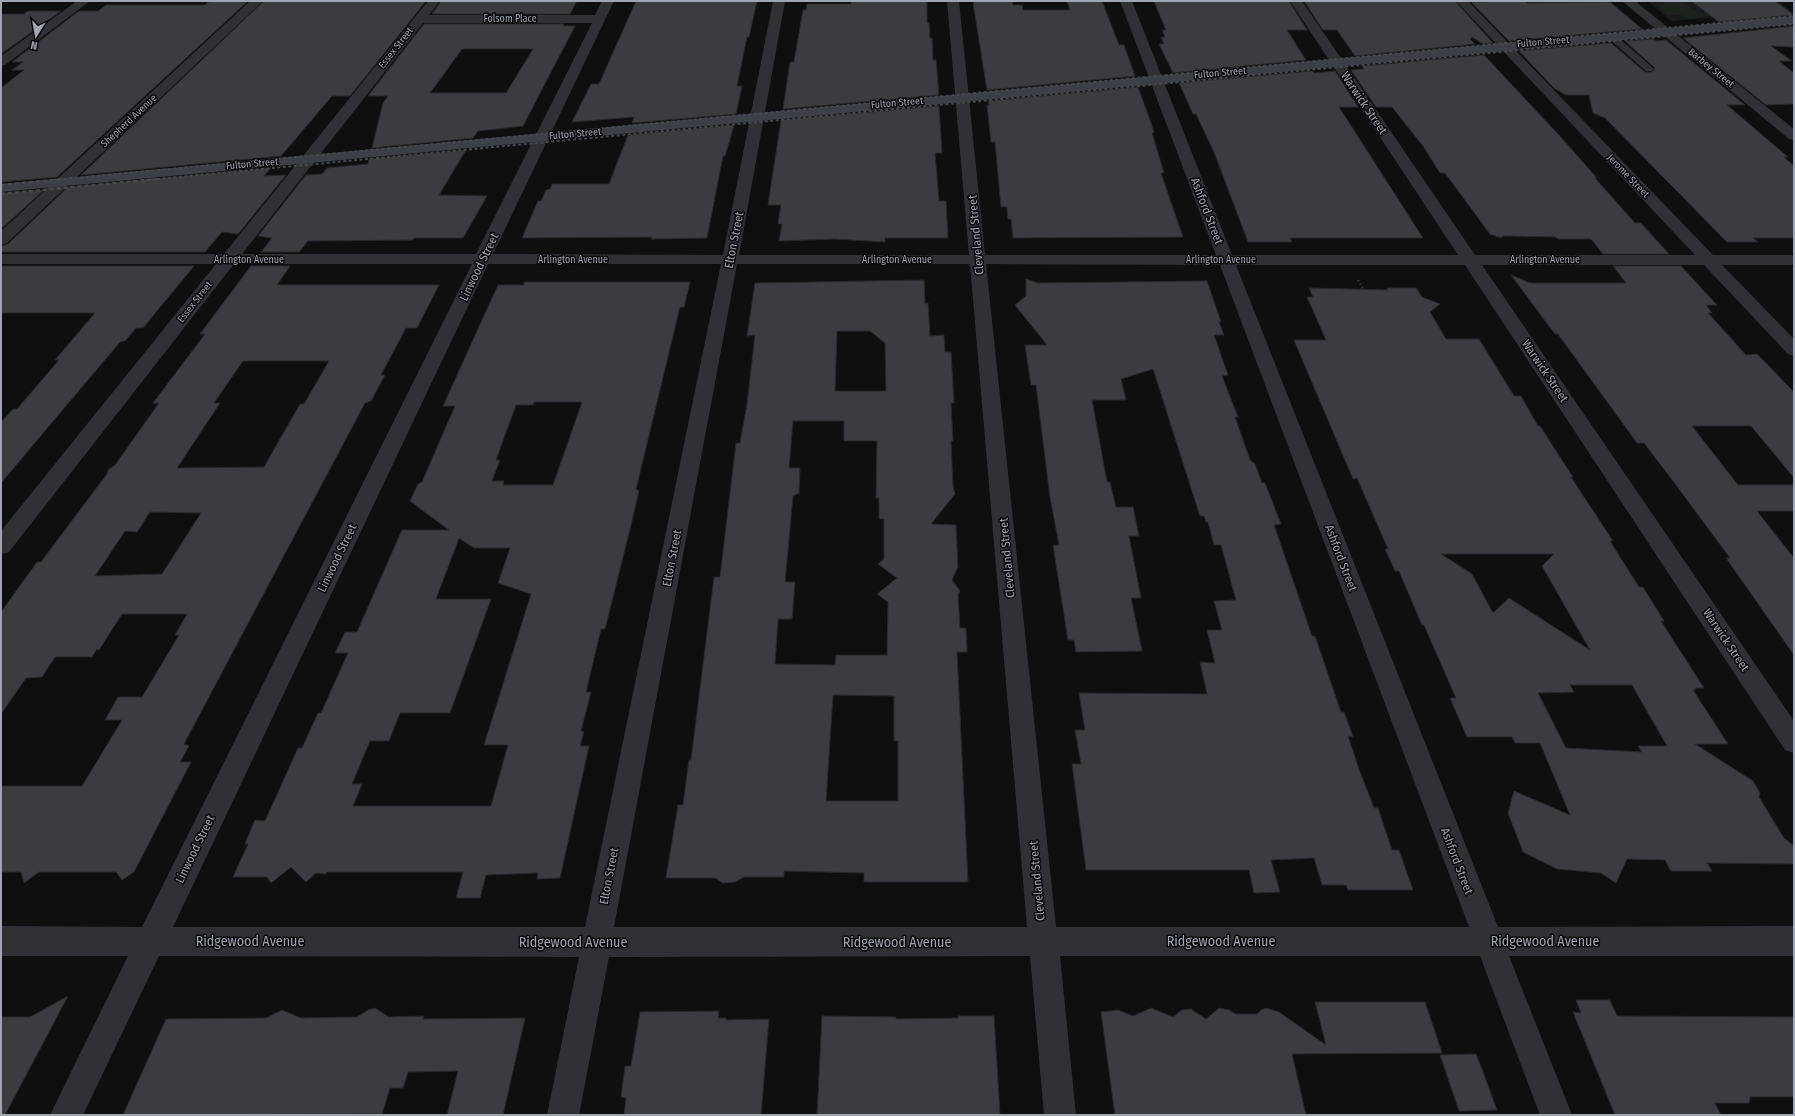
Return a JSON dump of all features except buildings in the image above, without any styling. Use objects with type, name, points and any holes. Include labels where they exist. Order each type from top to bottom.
[{"type":"street","points":[[1,62],[84,1]]},
{"type":"street","name":"Shepherd Avenue","points":[[1,240],[257,1]]},
{"type":"street","name":"Essex Street","points":[[1,546],[434,1]]},
{"type":"street","name":"Elton Street","points":[[563,1115],[758,117],[779,1]]},
{"type":"street","name":"Cleveland Street","points":[[953,1],[1060,1115]]},
{"type":"street","name":"Ashford Street","points":[[1126,1],[1556,1115]]},
{"type":"street","name":"Warwick Street","points":[[1296,1],[1794,742]]},
{"type":"street","name":"Jerome Street","points":[[1462,1],[1794,350]]},
{"type":"street","name":"Barbey Street","points":[[1628,1],[1794,136]]},
{"type":"street","name":"Folsom Place","points":[[420,19],[604,10]]},
{"type":"street","name":"Linwood Street","points":[[66,1115],[604,10]]},
{"type":"street","name":"Fulton Street","points":[[1,188],[1156,78],[1794,20]]},
{"type":"street","name":"Arlington Avenue","points":[[1,259],[1794,260]]},
{"type":"street","name":"Ridgewood Avenue","points":[[1,941],[1794,941]]},
{"type":"lane","points":[[1611,36],[1649,69]]},
{"type":"path","points":[[1355,274],[1364,290]]},
{"type":"shaded area","points":[[1648,1],[1777,1],[1790,10],[1671,21]]},
{"type":"shaded area","points":[[1661,1],[1683,1],[1697,12],[1708,17],[1689,19],[1683,15],[1668,15],[1658,6],[1666,5]]},
{"type":"railway","points":[[53,180],[1794,16]]},
{"type":"railway","points":[[146,180],[1794,24]]},
{"type":"railway","points":[[1,185],[64,179]]},
{"type":"railway","points":[[1,194],[157,179]]}]
